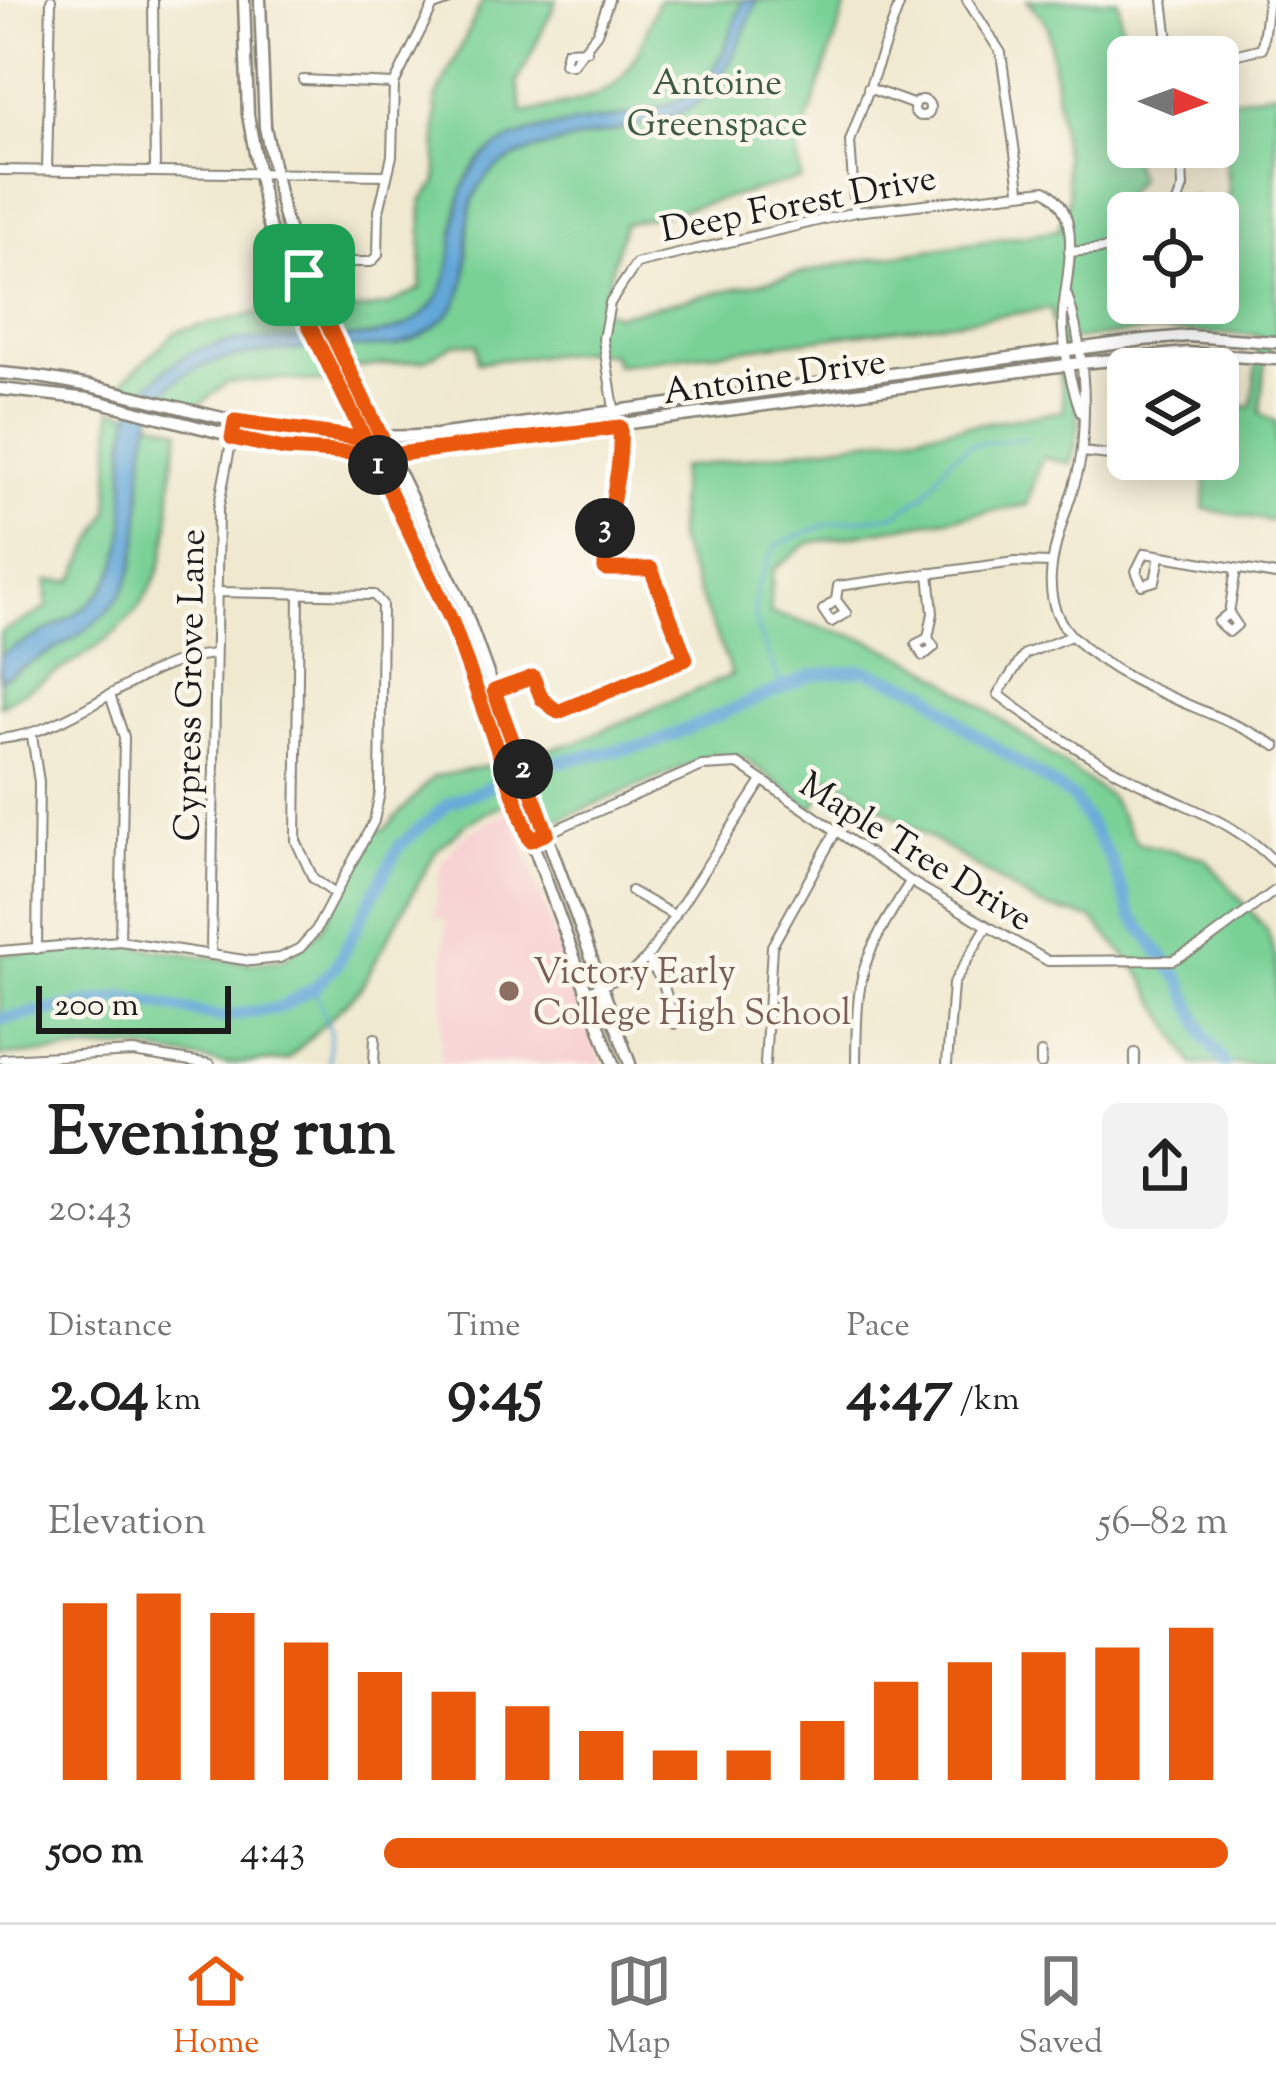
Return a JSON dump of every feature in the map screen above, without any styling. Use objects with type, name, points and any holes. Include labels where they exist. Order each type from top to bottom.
[{"type":"main road","points":[[244,0],[248,115],[267,219],[289,284],[420,551],[613,1064]]},
{"type":"main road","points":[[260,0],[265,128],[304,275],[433,542],[494,691],[630,1064]]},
{"type":"main road","points":[[289,284],[304,275]]},
{"type":"main road","points":[[1187,348],[1188,336]]},
{"type":"main road","name":"Antoine Drive","points":[[0,373],[133,392],[235,421],[365,439],[523,423],[1188,336],[1272,341]]},
{"type":"main road","points":[[1270,358],[1272,341]]},
{"type":"main road","name":"Antoine Drive","points":[[1239,356],[1270,358]]},
{"type":"main road","name":"Antoine Drive","points":[[0,389],[128,408],[284,449],[390,455],[1107,361]]},
{"type":"main road","points":[[975,362],[978,377]]},
{"type":"main road","points":[[878,375],[880,391]]},
{"type":"main road","points":[[748,393],[750,410]]},
{"type":"main road","points":[[523,423],[527,439]]},
{"type":"main road","points":[[420,551],[433,542]]},
{"type":"street","points":[[47,170],[51,0]]},
{"type":"street","points":[[154,0],[155,170]]},
{"type":"street","points":[[353,262],[371,262],[378,254],[394,84],[431,3],[451,0]]},
{"type":"street","points":[[586,50],[609,0]]},
{"type":"street","points":[[855,212],[848,150],[901,0]]},
{"type":"street","points":[[967,0],[1001,52],[1020,189],[1045,190],[1063,209],[1082,452],[1052,563],[1051,590],[1070,636],[1151,689],[1274,741]]},
{"type":"street","points":[[1163,0],[1167,36]]},
{"type":"street","points":[[1239,54],[1262,48],[1268,0]]},
{"type":"street","points":[[303,80],[394,84]]},
{"type":"street","points":[[868,88],[915,105]]},
{"type":"street","points":[[0,170],[388,175]]},
{"type":"street","name":"Deep Forest Drive","points":[[620,427],[604,367],[605,318],[636,264],[855,212],[1020,189]]},
{"type":"street","points":[[1069,252],[1107,249]]},
{"type":"street","name":"Cypress Grove Lane","points":[[211,952],[218,510],[235,421]]},
{"type":"street","points":[[478,697],[533,677],[542,699],[558,712],[686,659],[651,569],[605,569],[607,516],[622,459],[620,427]]},
{"type":"street","points":[[1082,452],[1107,455]]},
{"type":"street","points":[[1160,556],[1155,581],[1142,584],[1136,578],[1138,557],[1160,556],[1276,575]]},
{"type":"street","points":[[836,600],[838,586],[1052,563]]},
{"type":"street","points":[[1229,613],[1236,569]]},
{"type":"street","points":[[928,638],[933,613],[929,573]]},
{"type":"street","points":[[0,951],[120,941],[251,961],[280,958],[300,948],[316,930],[374,821],[380,792],[382,604],[374,595],[216,592]]},
{"type":"street","points":[[299,594],[296,841],[313,878],[335,894]]},
{"type":"street","points":[[1070,636],[1025,654],[998,694],[1068,744],[1159,794],[1219,817],[1276,863]]},
{"type":"street","points":[[0,739],[32,736],[178,657],[214,654]]},
{"type":"street","points":[[110,695],[124,736],[120,941]]},
{"type":"street","points":[[32,736],[39,782],[37,949]]},
{"type":"street","name":"Maple Tree Drive","points":[[530,840],[714,763],[738,764],[910,881],[1048,961],[1142,964],[1192,952],[1276,890]]},
{"type":"street","points":[[587,992],[632,972],[647,958],[762,781]]},
{"type":"street","points":[[765,1064],[772,946],[835,833]]},
{"type":"street","points":[[856,1064],[856,983],[862,962],[910,881]]},
{"type":"street","points":[[631,891],[675,916]]},
{"type":"street","points":[[947,1064],[952,984],[986,928]]},
{"type":"street","points":[[647,958],[663,983],[675,1024]]},
{"type":"street","points":[[374,1064],[375,1037]]},
{"type":"street","points":[[3,1059],[34,1062],[133,1052],[210,1064]]},
{"type":"street","points":[[1135,1064],[1136,1053]]},
{"type":"shaded area","name":"Victory Early College High School","points":[[510,810],[602,1064],[440,1064],[446,919],[435,918],[440,864],[460,837]]},
{"type":"green space","name":"Antoine Greenspace","points":[[483,0],[557,0],[517,83],[523,113],[580,101],[614,85],[636,55],[658,0],[848,0],[797,153],[801,179],[624,224],[601,308],[616,315],[852,262],[1058,230],[1069,197],[1048,25],[1027,0],[1118,0],[1123,36],[1107,36],[1107,168],[1135,168],[1138,179],[1127,192],[1107,192],[1105,201],[1107,324],[1239,324],[1239,192],[1229,192],[1226,168],[1239,168],[1239,98],[1276,91],[1276,337],[1265,361],[1260,413],[1276,422],[1276,522],[1204,509],[1206,480],[1239,480],[1239,406],[1252,407],[1259,335],[1149,331],[1062,341],[1079,423],[1072,464],[1042,457],[1027,505],[809,543],[773,570],[770,613],[865,639],[927,667],[1110,797],[1137,843],[1205,858],[1267,930],[1276,959],[1276,1064],[1193,1064],[1140,973],[1093,919],[1040,906],[832,777],[812,810],[746,759],[714,754],[549,824],[525,756],[576,742],[732,675],[677,540],[680,468],[1064,411],[1051,309],[617,365],[612,354],[590,351],[478,362],[477,344],[456,343],[424,360],[354,368],[332,383],[279,379],[226,383],[197,407],[119,385],[177,331],[295,305],[302,318],[388,305],[421,288],[422,201],[437,182],[436,99]]},
{"type":"green space","points":[[112,408],[181,430],[168,535],[155,580],[141,605],[100,644],[0,706],[0,633],[47,608],[47,581],[73,581],[109,511]]},
{"type":"green space","points":[[498,764],[511,800],[466,824],[436,851],[360,989],[287,1060],[227,1064],[132,1048],[0,1056],[0,954],[133,946],[249,963],[284,959],[320,931],[374,830],[385,829],[433,777]]},
{"type":"water","points":[[743,0],[757,0],[740,41],[725,71],[692,106],[671,117],[530,152],[494,170],[477,191],[470,213],[463,286],[453,309],[431,329],[395,346],[231,358],[186,374],[164,393],[151,418],[138,541],[120,596],[81,633],[0,680],[0,655],[73,615],[110,578],[124,531],[127,430],[136,400],[152,381],[200,349],[227,342],[375,335],[400,328],[423,314],[447,277],[458,207],[477,164],[498,146],[525,134],[653,110],[681,99],[704,82],[717,64]]},
{"type":"waterway","points":[[783,688],[755,617],[758,587],[776,545],[828,524],[897,514],[926,493],[949,460],[969,445],[1025,438]]},
{"type":"waterway","points":[[0,1019],[126,997],[219,1017],[279,1008],[314,988],[337,964],[399,846],[449,803],[549,763],[652,744],[812,675],[863,670],[926,691],[966,728],[1073,798],[1111,860],[1131,915],[1182,982],[1205,1037],[1225,1064]]},
{"type":"waterway","points":[[314,988],[330,1030],[329,1064]]},
{"type":"place","name":"Victory Early College High School","points":[[509,991]]},
{"type":"route","points":[[304,275],[390,455],[620,427],[622,459],[604,535],[605,569],[651,569],[686,659],[558,712],[542,699],[533,677],[494,691],[547,833],[530,840],[452,622],[372,454],[284,449],[232,438],[235,421],[365,439],[289,284],[304,275]]}]
